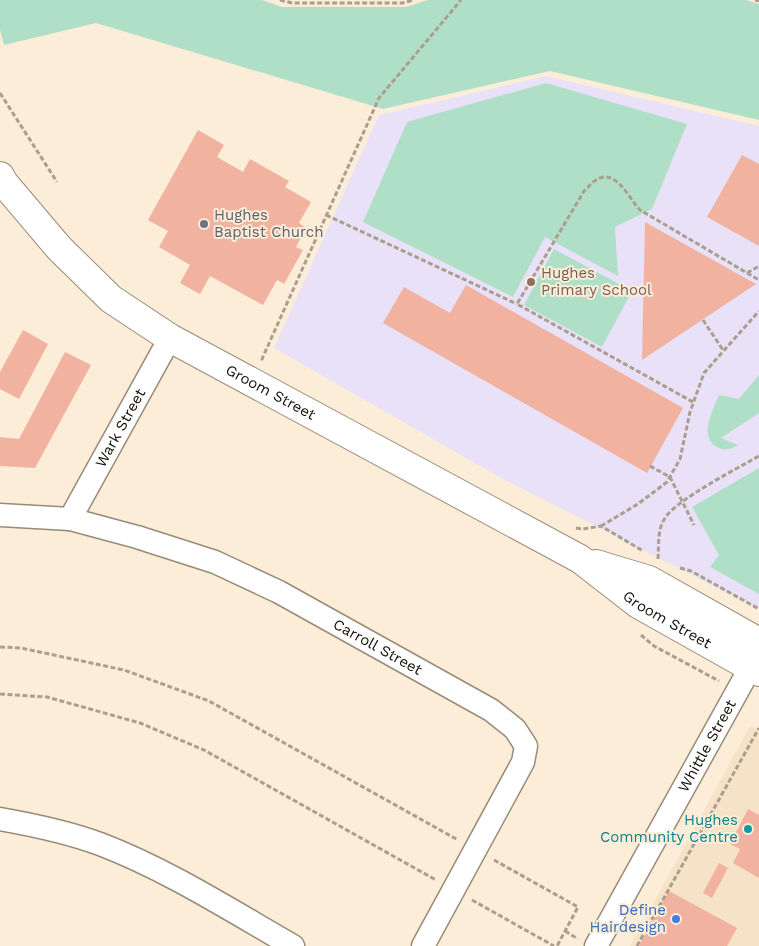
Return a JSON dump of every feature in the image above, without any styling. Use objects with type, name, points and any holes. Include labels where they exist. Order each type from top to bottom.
[{"type":"street","name":"Groom Street","points":[[0,176],[59,248],[111,299],[170,338],[580,559],[638,604],[756,663]]},
{"type":"street","name":"Wark Street","points":[[70,519],[170,338]]},
{"type":"street","name":"Carroll Street","points":[[0,515],[70,519],[137,537],[215,562],[279,592],[491,710],[515,729],[526,746],[523,762],[423,946]]},
{"type":"street","name":"Groom Street","points":[[580,559],[648,580],[759,642]]},
{"type":"street","name":"Whittle Street","points":[[596,946],[756,663]]},
{"type":"street","points":[[0,819],[35,825],[117,851],[153,867],[293,946]]},
{"type":"path","points":[[280,0],[292,3],[402,3],[414,0]]},
{"type":"path","points":[[270,364],[262,359],[379,98],[461,0]]},
{"type":"path","points":[[755,0],[759,1]]},
{"type":"path","points":[[0,93],[57,182]]},
{"type":"path","points":[[517,304],[584,191],[596,180],[606,177],[623,186],[631,200],[640,210],[759,280]]},
{"type":"path","points":[[326,214],[517,304],[693,402]]},
{"type":"path","points":[[747,273],[759,266]]},
{"type":"path","points":[[574,527],[582,529],[602,526],[638,504],[667,482],[680,459],[690,412],[704,373],[759,311]]},
{"type":"path","points":[[703,320],[723,350]]},
{"type":"path","points":[[658,560],[659,532],[665,517],[682,502],[759,456]]},
{"type":"path","points":[[650,466],[670,477],[694,524]]},
{"type":"path","points":[[602,526],[645,552]]},
{"type":"path","points":[[652,556],[664,564]]},
{"type":"path","points":[[673,566],[691,571],[759,609]]},
{"type":"path","points":[[0,646],[21,648],[124,670],[209,701],[578,907],[555,946],[204,750],[140,722],[47,697],[0,694]]},
{"type":"path","points":[[637,946],[759,728]]},
{"type":"shaded area","name":"Hughes Primary School","points":[[546,76],[759,126],[759,609],[501,478],[274,348],[379,115]]},
{"type":"shaded area","points":[[750,726],[759,731],[759,946],[630,946]]},
{"type":"green space","points":[[0,0],[262,0],[282,7],[406,7],[428,0],[746,0],[759,4],[759,120],[550,71],[383,109],[96,23],[4,45],[0,30]]},
{"type":"green space","points":[[546,83],[687,124],[652,209],[615,227],[618,276],[545,237],[513,297],[363,222],[407,122]]},
{"type":"green space","points":[[554,249],[632,291],[602,347],[524,305]]},
{"type":"green space","points":[[759,375],[759,413],[721,438],[738,445],[733,448],[724,449],[712,444],[709,438],[708,424],[719,395],[739,399]]},
{"type":"green space","points":[[759,468],[759,594],[710,567],[719,555],[692,507]]},
{"type":"building","points":[[198,130],[224,145],[217,157],[243,172],[250,159],[289,181],[285,187],[311,202],[299,223],[306,228],[296,247],[303,250],[284,284],[277,280],[263,305],[210,276],[200,294],[180,283],[190,265],[159,247],[168,231],[148,220]]},
{"type":"building","points":[[742,155],[759,164],[759,246],[707,217]]},
{"type":"building","points":[[645,222],[756,284],[642,360]]},
{"type":"building","points":[[466,285],[683,408],[647,473],[383,323],[404,287],[450,313]]},
{"type":"building","points":[[23,330],[48,344],[19,399],[0,389],[0,372]]},
{"type":"building","points":[[65,352],[91,365],[35,468],[0,466],[0,437],[19,439]]},
{"type":"building","name":"Hughes Community Centre","points":[[748,809],[759,815],[759,878],[733,863],[740,849],[730,844]]},
{"type":"building","points":[[719,863],[728,868],[712,898],[703,893]]},
{"type":"building","points":[[669,891],[737,928],[727,946],[639,946]]},
{"type":"place","name":"Hughes Baptist Church","points":[[204,224]]},
{"type":"place","name":"Hughes Primary School","points":[[531,282]]},
{"type":"place","name":"Hughes Community Centre","points":[[748,829]]},
{"type":"place","name":"Define Hairdesign","points":[[676,919]]}]
